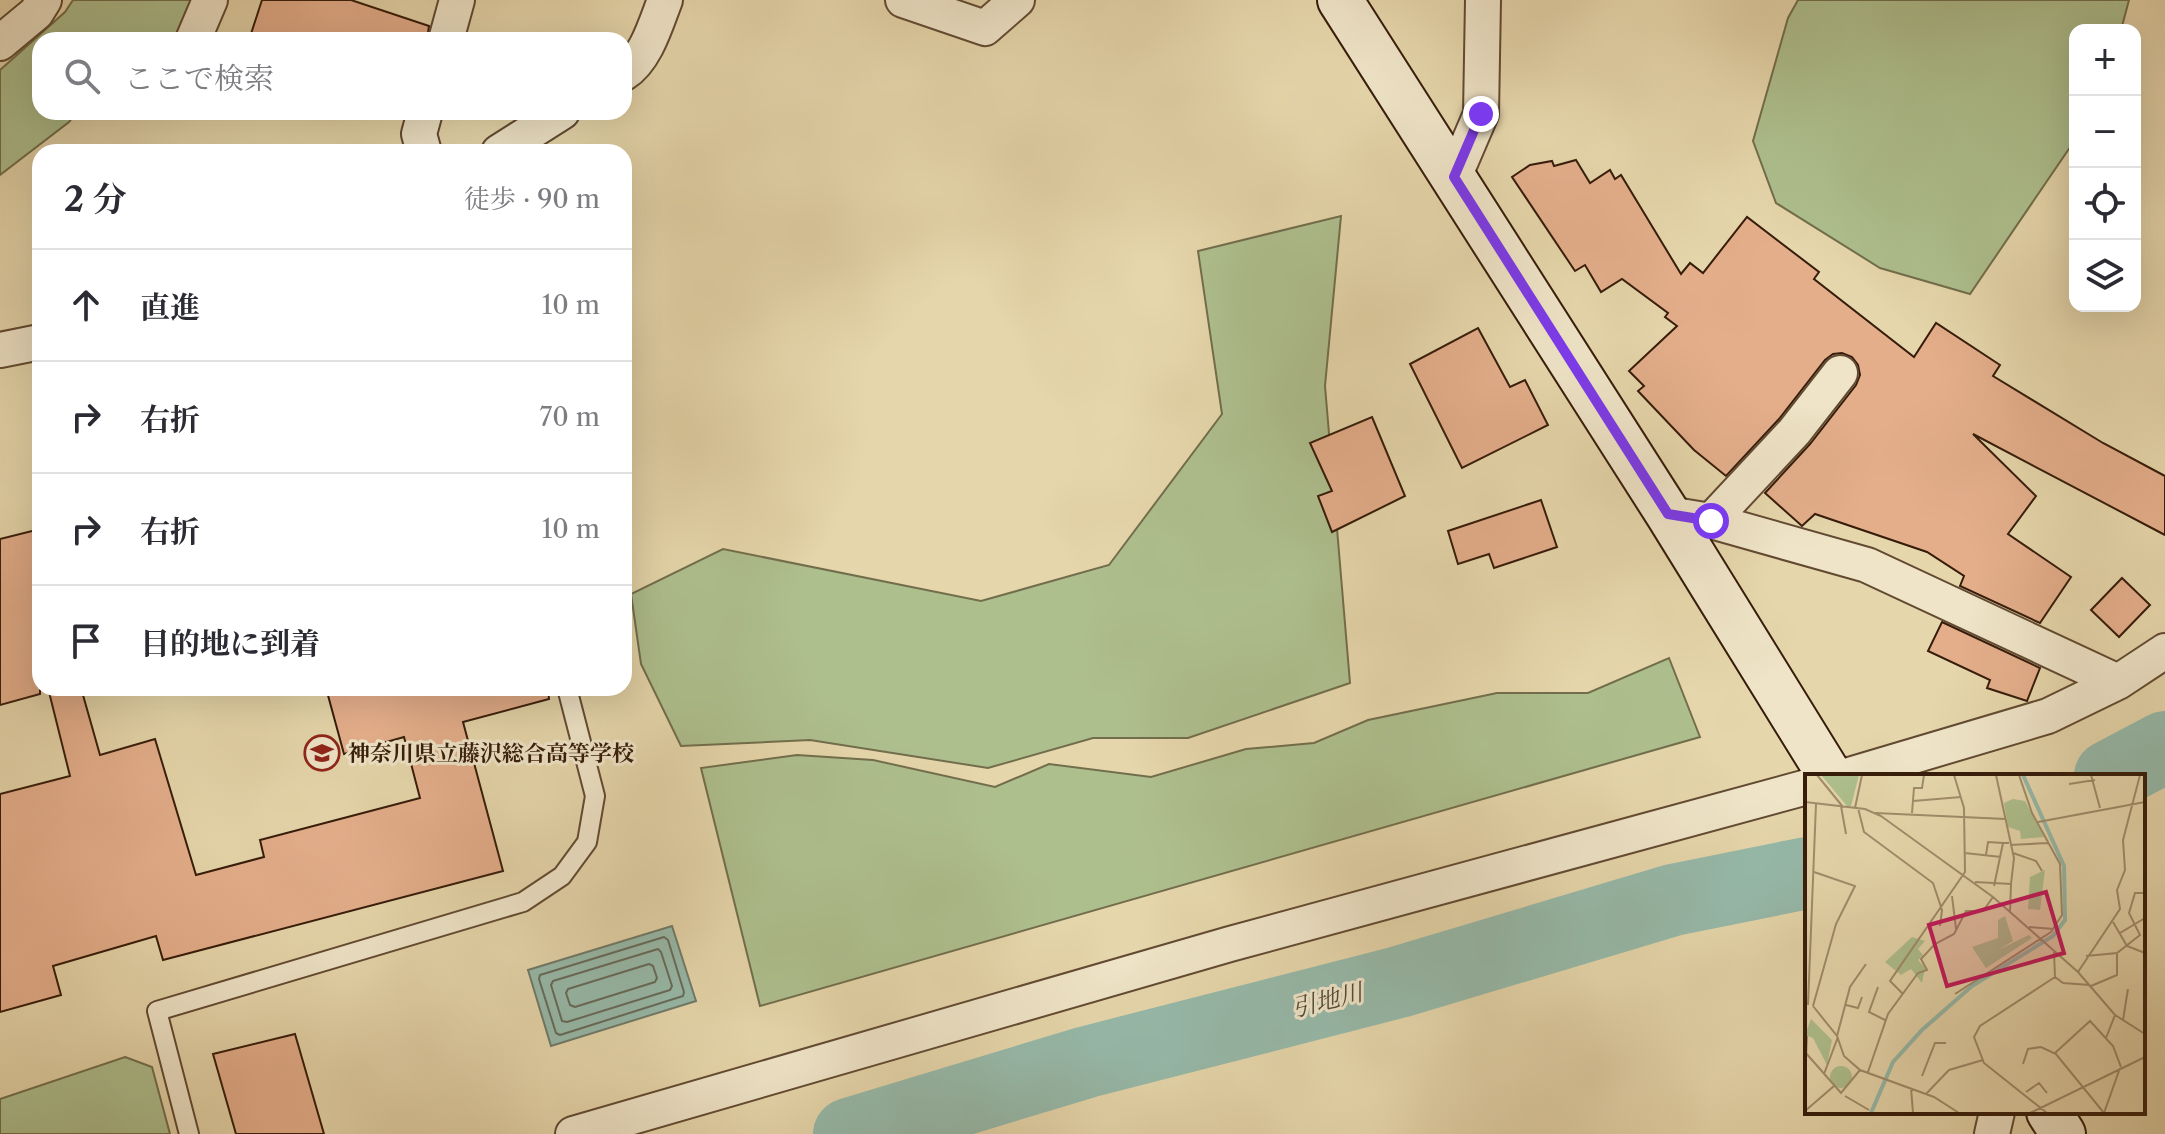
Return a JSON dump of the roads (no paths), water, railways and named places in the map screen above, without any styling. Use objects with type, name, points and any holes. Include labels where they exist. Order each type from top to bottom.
[{"type":"street","points":[[0,43],[36,13],[44,0]]},
{"type":"street","points":[[196,32],[210,0]]},
{"type":"street","points":[[448,32],[457,0]]},
{"type":"street","points":[[632,67],[650,38],[665,0]]},
{"type":"street","points":[[903,0],[985,28],[1017,0]]},
{"type":"street","points":[[1340,0],[1668,514],[1829,774]]},
{"type":"street","points":[[1454,177],[1481,114],[1483,0]]},
{"type":"street","points":[[422,144],[419,134],[423,120]]},
{"type":"street","points":[[512,144],[549,120]]},
{"type":"street","points":[[0,350],[32,344]]},
{"type":"street","points":[[1711,521],[1794,432],[1840,373]]},
{"type":"street","points":[[1668,514],[1711,521],[1867,565],[2118,682]]},
{"type":"street","points":[[1853,774],[2048,716],[2118,682],[2165,651]]},
{"type":"street","points":[[573,1134],[1230,944],[1805,788]]},
{"type":"street","points":[[1992,1134],[1997,1114]]},
{"type":"street","points":[[2050,1114],[2063,1134]]},
{"type":"lane","points":[[189,1134],[157,1011],[523,902],[562,876],[587,842],[595,796],[569,696]]},
{"type":"water","points":[[672,926],[696,1001],[551,1046],[528,970]]},
{"type":"waterway","name":"引地川","points":[[2114,774],[2165,747]]},
{"type":"waterway","name":"引地川","points":[[849,1134],[1087,1062],[1399,982],[1673,900],[1805,873]]},
{"type":"place","name":"神奈川県立藤沢総合高等学校","points":[[322,753]]}]
